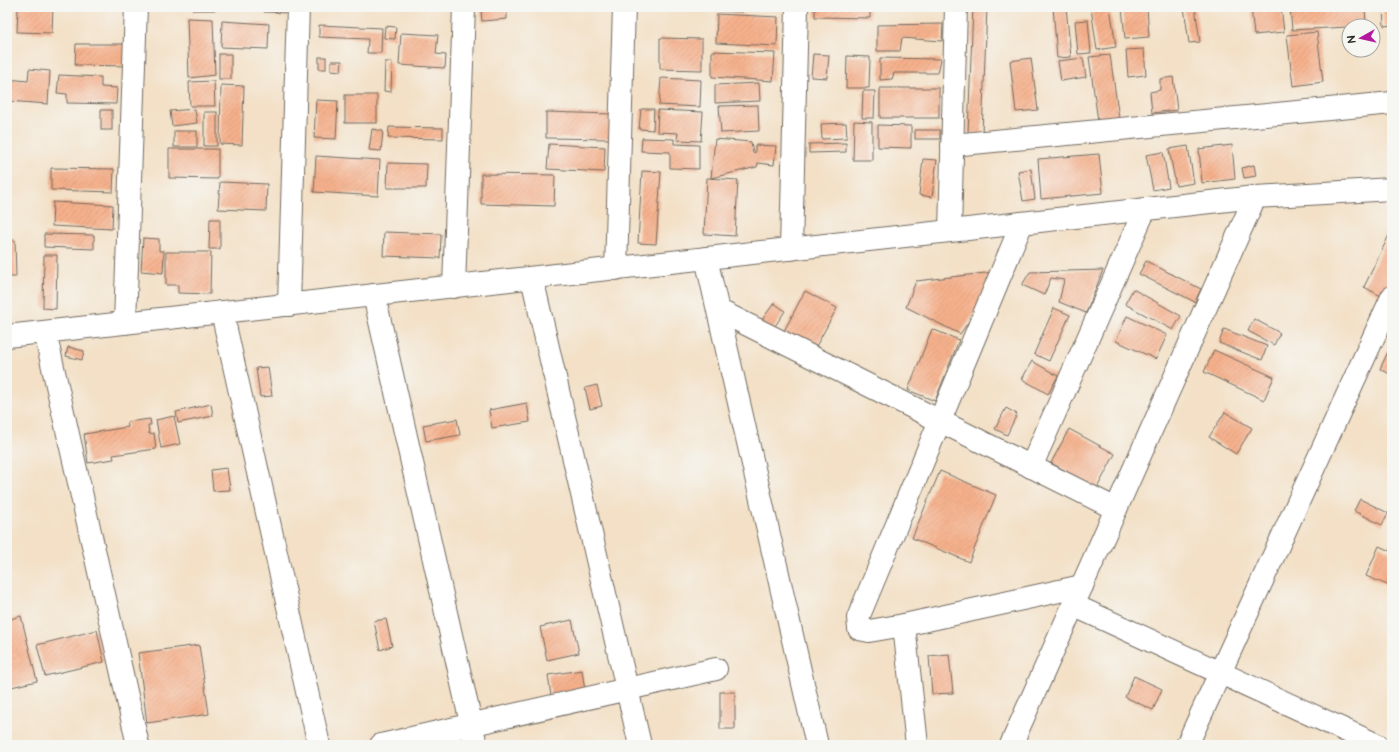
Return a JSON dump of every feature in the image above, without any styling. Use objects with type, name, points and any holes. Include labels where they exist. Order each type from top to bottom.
[{"type":"street","points":[[125,323],[136,7]]},
{"type":"street","points":[[289,305],[298,7]]},
{"type":"street","points":[[454,287],[464,7]]},
{"type":"street","points":[[616,269],[624,7]]},
{"type":"street","points":[[791,249],[797,7]]},
{"type":"street","points":[[950,231],[956,7]]},
{"type":"street","points":[[952,145],[1392,104]]},
{"type":"street","points":[[7,336],[1255,197],[1392,189]]},
{"type":"street","points":[[1011,745],[1255,197]]},
{"type":"street","points":[[1031,467],[1145,209]]},
{"type":"street","points":[[1022,223],[858,618],[858,629],[869,631],[1077,595],[1220,672],[1377,745]]},
{"type":"street","points":[[706,258],[817,745]]},
{"type":"street","points":[[532,278],[640,745]]},
{"type":"street","points":[[374,295],[474,735]]},
{"type":"street","points":[[1187,745],[1392,297]]},
{"type":"street","points":[[718,310],[1116,509]]},
{"type":"street","points":[[222,312],[319,745]]},
{"type":"street","points":[[45,332],[138,745]]},
{"type":"street","points":[[904,625],[917,745]]},
{"type":"street","points":[[382,745],[474,735],[628,689],[716,669]]},
{"type":"building","points":[[18,7],[53,7],[52,33],[17,32]]},
{"type":"building","points":[[193,7],[216,7],[216,10],[193,10]]},
{"type":"building","points":[[264,7],[288,7],[288,13],[264,12]]},
{"type":"building","points":[[715,7],[743,7],[743,12],[715,11]]},
{"type":"building","points":[[815,7],[870,7],[870,18],[815,17]]},
{"type":"building","points":[[973,7],[987,7],[982,134],[968,133]]},
{"type":"building","points":[[1053,7],[1066,7],[1071,57],[1057,58]]},
{"type":"building","points":[[1110,7],[1116,47],[1097,50],[1091,8]]},
{"type":"building","points":[[1122,7],[1147,7],[1149,37],[1125,39]]},
{"type":"building","points":[[1184,7],[1195,7],[1200,42],[1189,43]]},
{"type":"building","points":[[1251,7],[1281,7],[1284,32],[1254,35]]},
{"type":"building","points":[[1290,7],[1365,7],[1366,18],[1341,18],[1341,27],[1292,30]]},
{"type":"building","points":[[1383,7],[1392,7],[1392,25],[1384,26]]},
{"type":"building","points":[[507,9],[507,19],[482,21],[481,11]]},
{"type":"building","points":[[717,14],[778,17],[777,46],[716,43]]},
{"type":"building","points":[[187,18],[213,19],[215,75],[189,78]]},
{"type":"building","points":[[1088,20],[1091,53],[1078,54],[1075,21]]},
{"type":"building","points":[[222,21],[269,24],[268,49],[221,47]]},
{"type":"building","points":[[943,24],[942,41],[902,38],[900,51],[877,51],[877,25]]},
{"type":"building","points":[[319,25],[382,28],[381,53],[367,53],[368,39],[319,37]]},
{"type":"building","points":[[385,26],[396,27],[395,39],[384,38]]},
{"type":"building","points":[[1317,32],[1323,82],[1293,86],[1287,35]]},
{"type":"building","points":[[401,33],[438,35],[436,54],[446,55],[445,68],[399,65]]},
{"type":"building","points":[[660,38],[702,39],[702,70],[660,69]]},
{"type":"building","points":[[76,44],[127,44],[127,66],[75,65]]},
{"type":"building","points":[[1144,49],[1146,75],[1128,77],[1126,50]]},
{"type":"building","points":[[712,51],[775,53],[773,81],[712,77]]},
{"type":"building","points":[[219,54],[231,54],[231,79],[219,79]]},
{"type":"building","points":[[813,54],[829,55],[827,78],[811,77]]},
{"type":"building","points":[[1110,55],[1119,118],[1098,121],[1089,57]]},
{"type":"building","points":[[847,56],[870,57],[869,88],[846,88]]},
{"type":"building","points":[[319,57],[326,57],[326,69],[319,69]]},
{"type":"building","points":[[880,58],[941,59],[938,73],[894,73],[892,79],[880,80]]},
{"type":"building","points":[[1031,58],[1038,110],[1016,112],[1010,61]]},
{"type":"building","points":[[1083,58],[1086,77],[1061,81],[1058,61]]},
{"type":"building","points":[[331,61],[342,61],[341,71],[331,70]]},
{"type":"building","points":[[385,62],[392,62],[391,92],[384,91]]},
{"type":"building","points":[[29,69],[50,71],[48,104],[7,101],[7,79],[28,81]]},
{"type":"building","points":[[59,75],[101,77],[101,87],[117,88],[116,104],[67,103],[67,94],[57,93]]},
{"type":"building","points":[[1173,77],[1177,110],[1152,113],[1150,92],[1160,90],[1160,79]]},
{"type":"building","points":[[661,78],[701,80],[700,107],[659,105]]},
{"type":"building","points":[[214,81],[215,106],[190,106],[189,82]]},
{"type":"building","points":[[759,83],[760,101],[715,103],[715,85]]},
{"type":"building","points":[[221,85],[244,86],[242,145],[220,144]]},
{"type":"building","points":[[880,88],[939,88],[939,118],[880,118]]},
{"type":"building","points":[[863,91],[875,91],[874,118],[862,118]]},
{"type":"building","points":[[345,95],[377,95],[377,123],[345,123]]},
{"type":"building","points":[[316,100],[338,101],[336,139],[314,138]]},
{"type":"building","points":[[758,105],[759,131],[721,133],[719,106]]},
{"type":"building","points":[[195,109],[197,123],[172,126],[170,111]]},
{"type":"building","points":[[641,109],[654,109],[653,130],[639,129]]},
{"type":"building","points":[[101,110],[112,110],[112,130],[101,130]]},
{"type":"building","points":[[658,110],[703,112],[701,141],[677,140],[678,133],[657,132]]},
{"type":"building","points":[[204,112],[217,112],[217,146],[204,146]]},
{"type":"building","points":[[546,112],[611,114],[611,139],[546,138]]},
{"type":"building","points":[[854,121],[872,122],[872,160],[853,160]]},
{"type":"building","points":[[846,123],[847,138],[822,139],[821,124]]},
{"type":"building","points":[[878,125],[911,126],[911,148],[878,147]]},
{"type":"building","points":[[389,127],[443,128],[443,139],[388,138]]},
{"type":"building","points":[[372,129],[383,131],[381,151],[369,150]]},
{"type":"building","points":[[915,130],[940,130],[940,139],[915,139]]},
{"type":"building","points":[[174,131],[197,131],[197,147],[174,147]]},
{"type":"building","points":[[642,138],[674,139],[674,144],[699,145],[699,169],[670,168],[670,152],[641,151]]},
{"type":"building","points":[[715,139],[751,142],[753,152],[755,153],[755,145],[776,146],[774,165],[758,163],[757,167],[711,178]]},
{"type":"building","points":[[846,143],[846,152],[809,153],[809,144]]},
{"type":"building","points":[[549,144],[605,147],[604,172],[547,169]]},
{"type":"building","points":[[1232,145],[1235,179],[1202,183],[1199,149]]},
{"type":"building","points":[[1188,146],[1194,183],[1176,186],[1169,149]]},
{"type":"building","points":[[169,149],[218,149],[218,179],[169,178]]},
{"type":"building","points":[[1163,152],[1169,187],[1153,190],[1146,155]]},
{"type":"building","points":[[1099,154],[1103,193],[1041,199],[1038,159]]},
{"type":"building","points":[[316,156],[380,160],[378,196],[314,192]]},
{"type":"building","points":[[923,159],[937,160],[932,197],[919,195]]},
{"type":"building","points":[[388,163],[427,164],[426,188],[387,188]]},
{"type":"building","points":[[1254,165],[1256,176],[1244,178],[1242,168]]},
{"type":"building","points":[[51,168],[114,169],[113,192],[51,190]]},
{"type":"building","points":[[1031,169],[1035,199],[1023,201],[1018,171]]},
{"type":"building","points":[[642,171],[661,172],[656,244],[638,243]]},
{"type":"building","points":[[481,174],[555,175],[554,206],[481,204]]},
{"type":"building","points":[[707,178],[738,180],[735,236],[704,234]]},
{"type":"building","points":[[220,182],[267,184],[266,211],[218,209]]},
{"type":"building","points":[[53,202],[113,205],[112,229],[52,226]]},
{"type":"building","points":[[210,219],[220,219],[220,249],[209,249]]},
{"type":"building","points":[[1392,229],[1392,278],[1383,297],[1364,287]]},
{"type":"building","points":[[384,232],[441,234],[440,258],[383,256]]},
{"type":"building","points":[[44,234],[94,235],[94,249],[44,247]]},
{"type":"building","points":[[143,238],[159,239],[159,251],[164,251],[163,273],[141,271]]},
{"type":"building","points":[[7,240],[15,240],[16,277],[7,277]]},
{"type":"building","points":[[166,252],[211,252],[210,294],[178,293],[178,285],[166,285]]},
{"type":"building","points":[[44,255],[57,255],[56,309],[43,308]]},
{"type":"building","points":[[1146,261],[1201,289],[1195,302],[1139,274]]},
{"type":"building","points":[[1103,270],[1086,313],[1059,302],[1064,280],[1051,278],[1044,295],[1022,285],[1030,272]]},
{"type":"building","points":[[994,272],[997,281],[960,334],[906,307],[916,281]]},
{"type":"building","points":[[1133,289],[1181,316],[1173,330],[1125,304]]},
{"type":"building","points":[[805,291],[837,308],[814,350],[783,333]]},
{"type":"building","points":[[774,303],[785,311],[771,332],[759,324]]},
{"type":"building","points":[[1054,308],[1070,315],[1049,361],[1034,354]]},
{"type":"building","points":[[1127,316],[1167,335],[1156,359],[1116,341]]},
{"type":"building","points":[[1254,319],[1280,333],[1274,345],[1248,331]]},
{"type":"building","points":[[932,329],[959,340],[935,401],[908,390]]},
{"type":"building","points":[[1224,329],[1267,346],[1262,360],[1219,343]]},
{"type":"building","points":[[1392,343],[1392,375],[1380,369]]},
{"type":"building","points":[[68,347],[84,351],[82,360],[66,356]]},
{"type":"building","points":[[1214,350],[1274,377],[1264,400],[1204,372]]},
{"type":"building","points":[[1032,361],[1058,376],[1048,394],[1022,379]]},
{"type":"building","points":[[268,367],[272,396],[260,397],[256,368]]},
{"type":"building","points":[[597,385],[602,406],[590,409],[585,388]]},
{"type":"building","points":[[527,403],[530,422],[492,428],[489,410]]},
{"type":"building","points":[[211,404],[213,416],[178,423],[176,412]]},
{"type":"building","points":[[1006,408],[1017,414],[1007,435],[995,429]]},
{"type":"building","points":[[1225,412],[1252,428],[1236,454],[1209,437]]},
{"type":"building","points":[[174,416],[180,444],[161,448],[156,420]]},
{"type":"building","points":[[150,419],[151,425],[148,425],[149,434],[154,433],[156,449],[113,455],[114,459],[88,463],[84,434],[128,427],[127,422]]},
{"type":"building","points":[[457,419],[460,435],[426,441],[423,425]]},
{"type":"building","points":[[1069,429],[1115,454],[1097,488],[1051,463]]},
{"type":"building","points":[[227,468],[230,490],[213,491],[211,470]]},
{"type":"building","points":[[940,471],[996,495],[969,562],[912,538]]},
{"type":"building","points":[[1360,499],[1388,513],[1382,525],[1354,511]]},
{"type":"building","points":[[1379,546],[1392,552],[1392,587],[1366,576]]},
{"type":"building","points":[[21,616],[37,681],[7,688],[7,620]]},
{"type":"building","points":[[386,619],[392,646],[380,650],[374,621]]},
{"type":"building","points":[[572,620],[579,653],[547,660],[540,627]]},
{"type":"building","points":[[97,630],[104,662],[45,676],[37,645]]},
{"type":"building","points":[[199,645],[209,714],[147,723],[138,653]]},
{"type":"building","points":[[949,654],[953,693],[932,694],[929,656]]},
{"type":"building","points":[[582,670],[585,691],[551,696],[548,675]]},
{"type":"building","points":[[1134,676],[1162,689],[1153,710],[1125,697]]},
{"type":"building","points":[[720,692],[735,692],[735,729],[720,729]]}]
